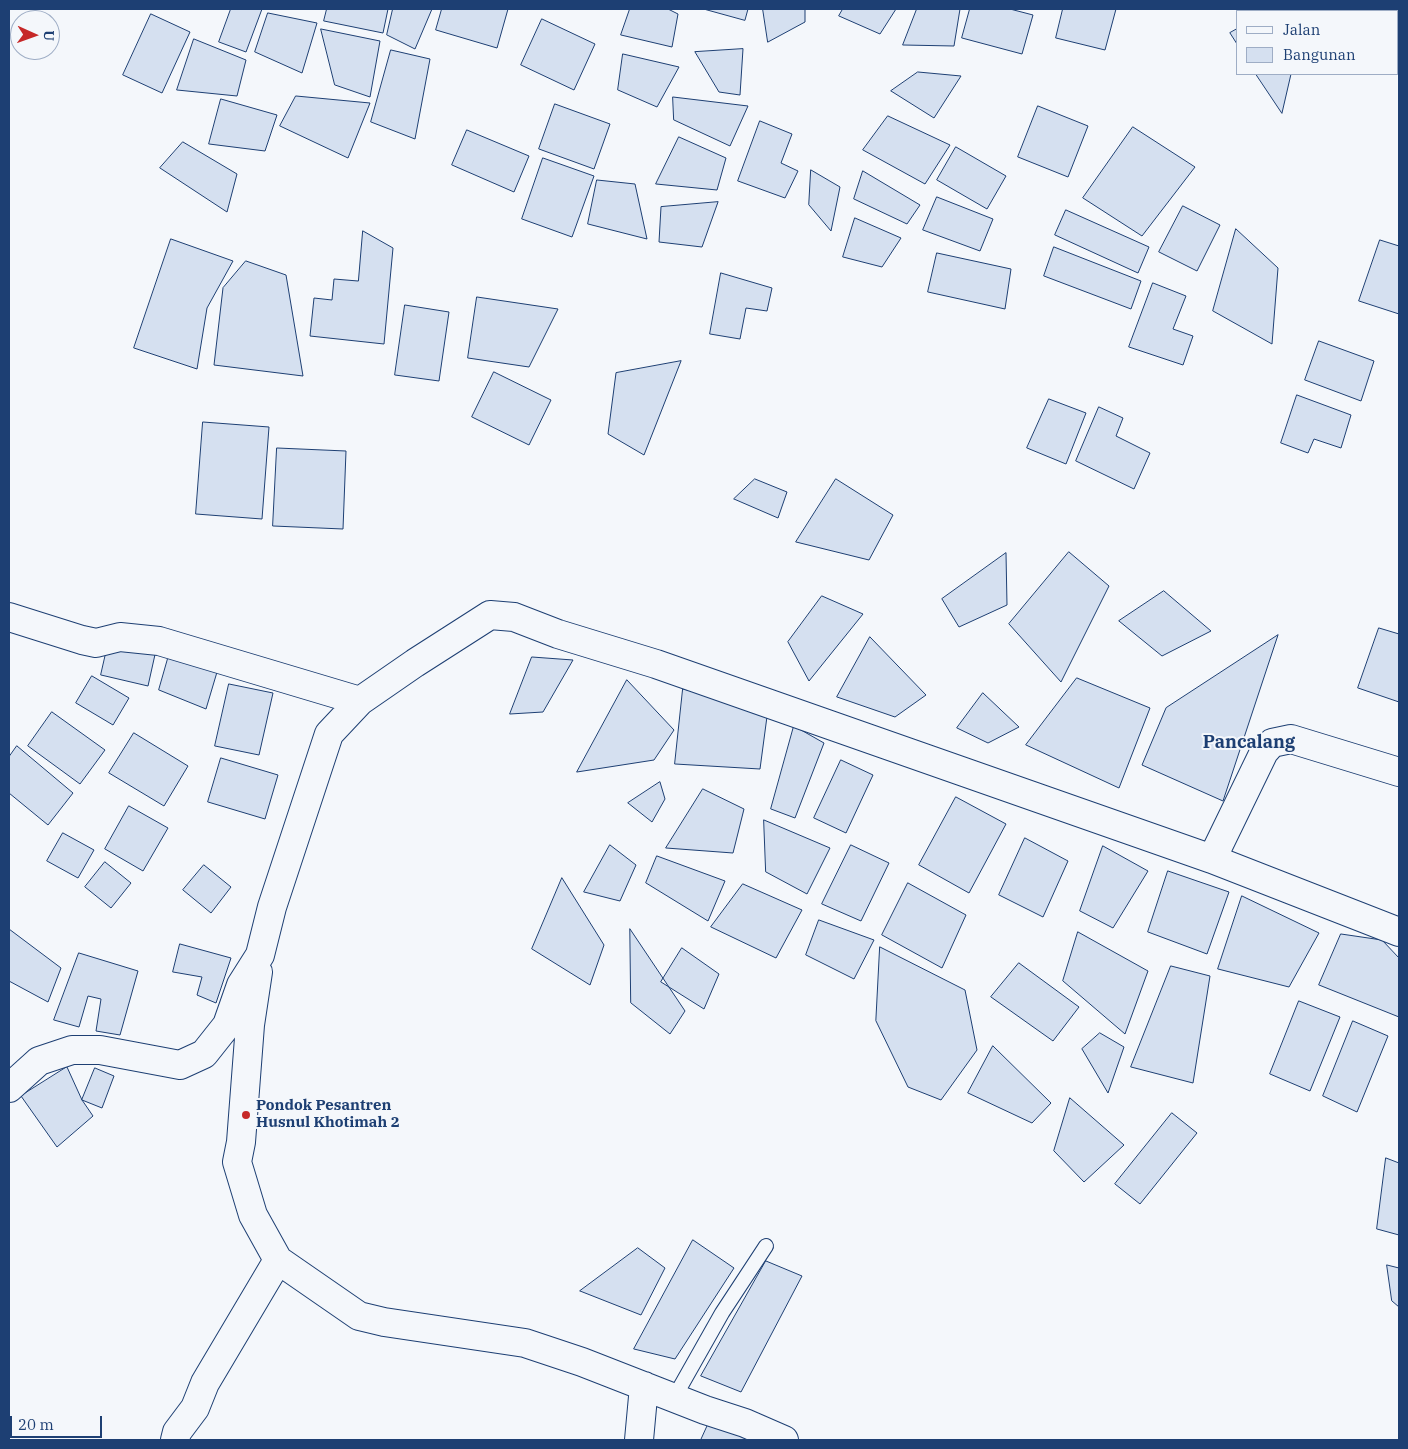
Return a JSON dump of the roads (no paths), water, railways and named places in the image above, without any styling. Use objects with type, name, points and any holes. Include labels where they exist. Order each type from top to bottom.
[{"type":"street","points":[[784,1440],[745,1423],[705,1410],[582,1362],[525,1343],[384,1322],[359,1316],[278,1260],[253,1215],[238,1162],[250,1025],[260,955],[272,907],[329,734],[360,700],[415,662],[490,615],[514,617],[558,634],[665,667],[1212,860],[1399,932]]},
{"type":"street","points":[[9,617],[96,643],[120,637],[159,641],[360,700]]},
{"type":"street","points":[[1212,860],[1264,752],[1272,743],[1291,739],[1399,772]]},
{"type":"street","points":[[9,1087],[39,1061],[72,1050],[100,1050],[180,1065],[204,1054],[227,1025],[241,985],[260,955]]},
{"type":"street","points":[[175,1440],[177,1432],[194,1408],[205,1383],[278,1260]]},
{"type":"street","points":[[640,1440],[644,1386]]},
{"type":"lane","points":[[674,1398],[722,1313],[766,1246]]},
{"type":"place","name":"Pondok Pesantren Husnul Khotimah 2","points":[[246,1115]]},
{"type":"district","name":"Pancalang","points":[[1249,743]]}]
